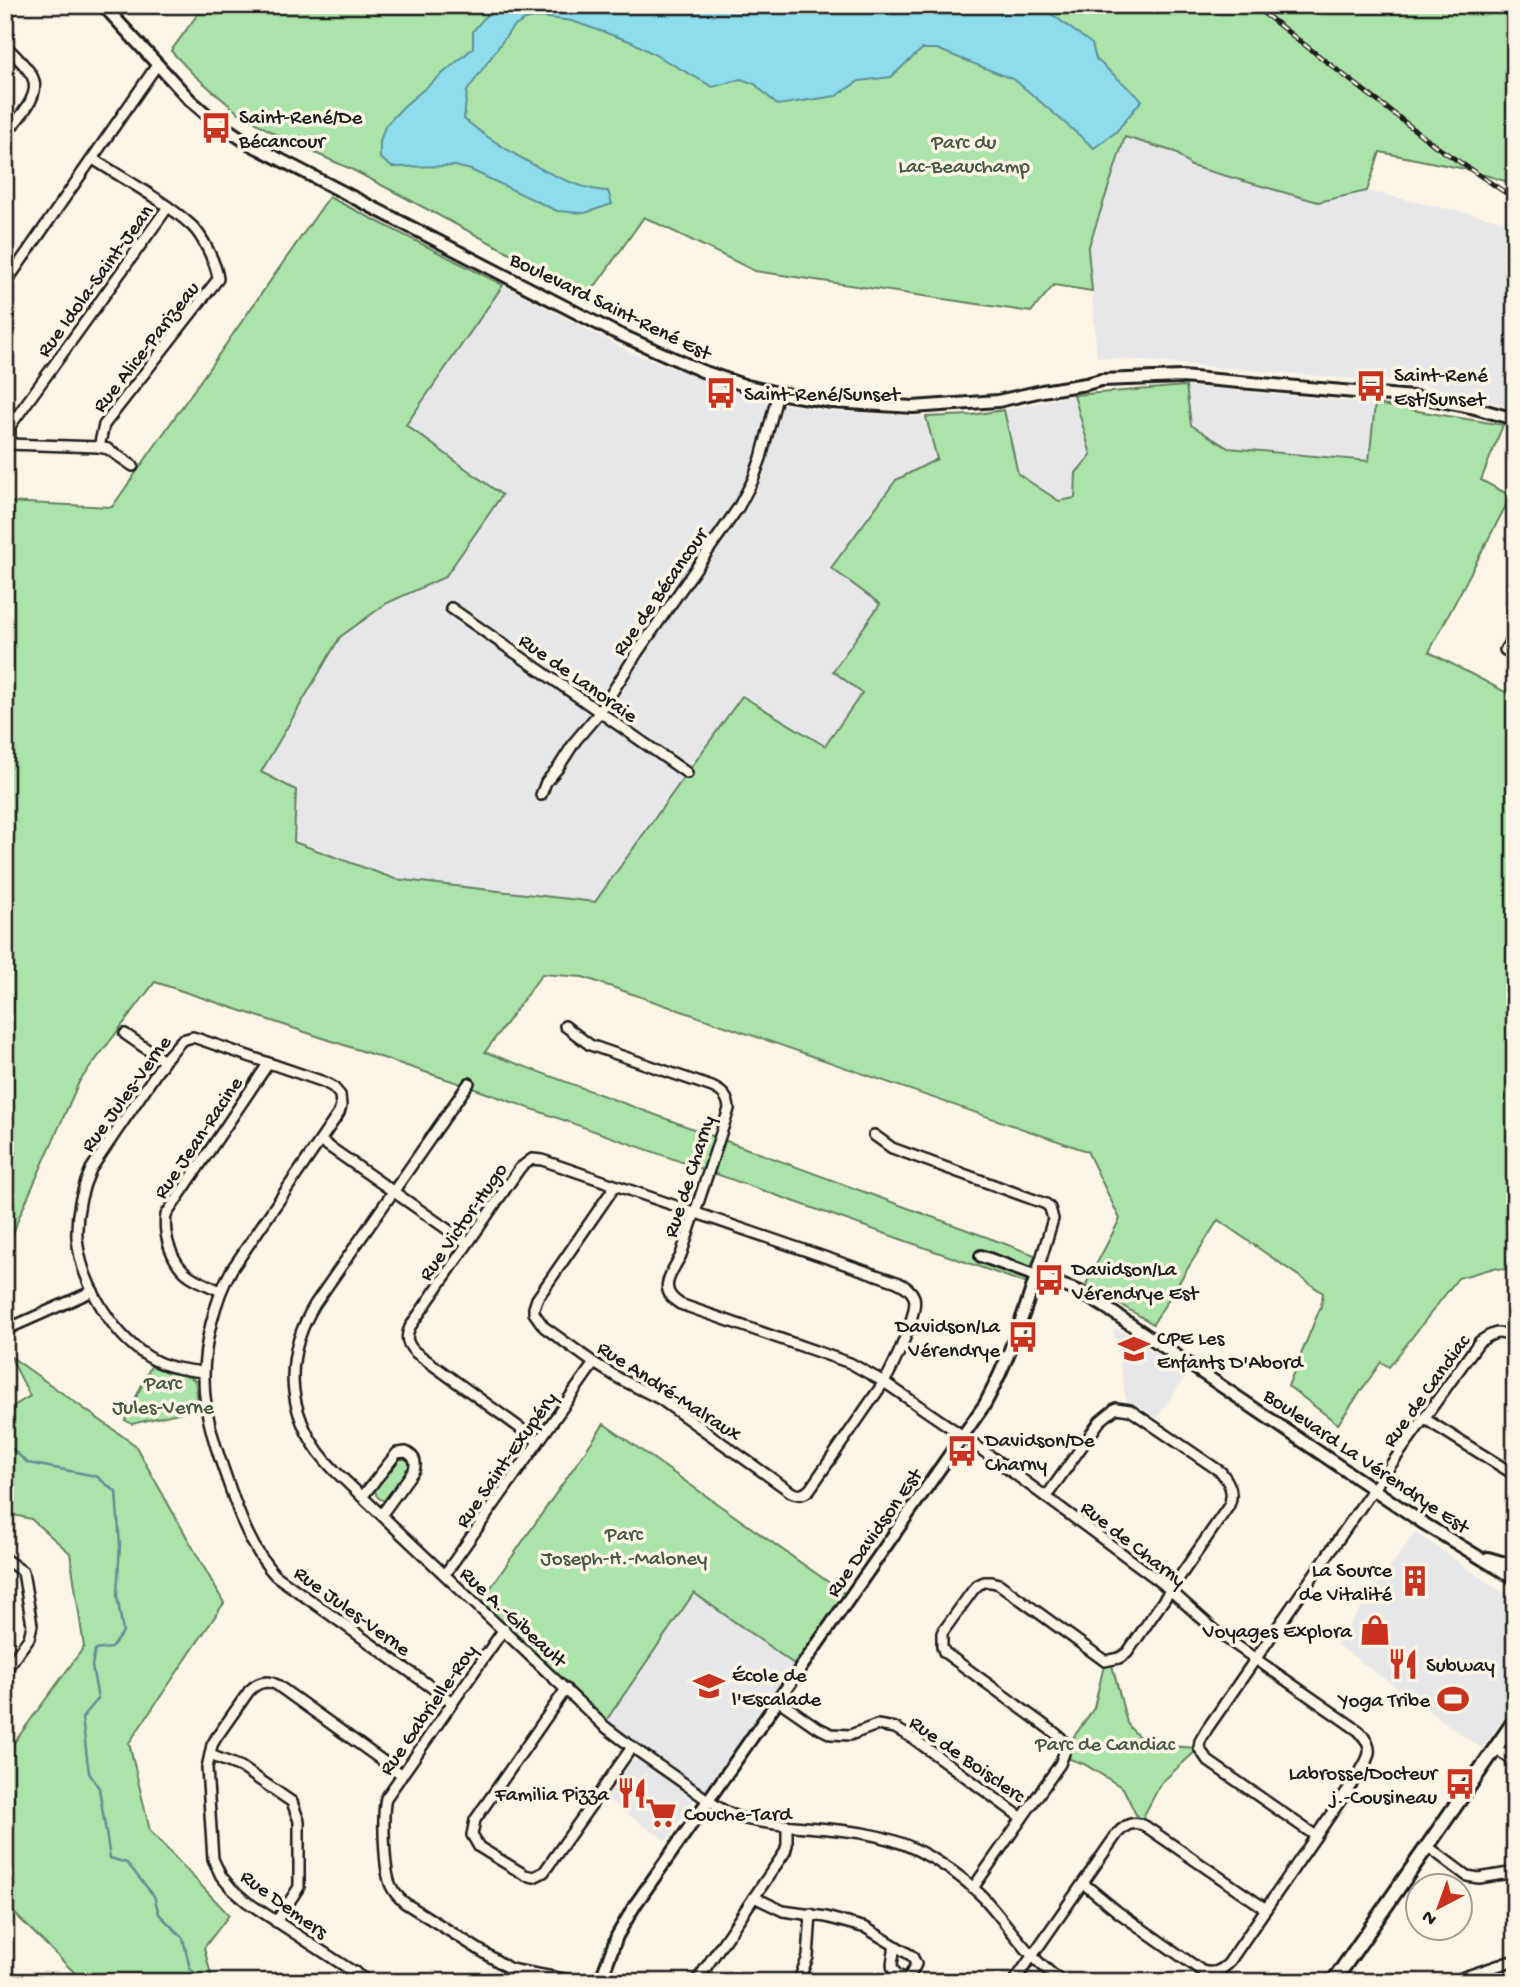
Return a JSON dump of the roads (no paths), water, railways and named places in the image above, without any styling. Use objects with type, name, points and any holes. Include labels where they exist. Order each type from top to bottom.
[{"type":"main road","points":[[1333,1982],[1515,1720]]},
{"type":"street","name":"Boulevard Saint-René Est","points":[[103,5],[190,100],[212,119],[248,143],[612,331],[702,371],[747,386],[832,402],[914,407],[998,401],[1101,380],[1182,377],[1425,398],[1515,419]]},
{"type":"street","points":[[5,46],[32,75],[35,86],[32,98],[5,135]]},
{"type":"street","points":[[5,284],[157,65]]},
{"type":"street","name":"Rue Alice-Parizeau","points":[[93,159],[168,207],[194,228],[217,268],[218,279],[104,425],[99,447]]},
{"type":"street","name":"Rue Idola-Saint-Jean","points":[[8,444],[10,426],[168,207]]},
{"type":"street","name":"Rue de Bécancour","points":[[541,795],[546,782],[599,713],[637,653],[738,508],[761,458],[778,393]]},
{"type":"street","points":[[8,444],[99,447],[108,449],[132,466]]},
{"type":"street","name":"Rue de Lanoraie","points":[[452,608],[687,773]]},
{"type":"street","points":[[1505,650],[1515,634]]},
{"type":"street","name":"Rue de Charny","points":[[565,1027],[590,1045],[712,1087],[725,1096],[729,1109],[681,1255],[667,1283],[667,1290],[674,1300],[850,1363],[884,1382],[1046,1497],[1171,1591],[1217,1632],[1359,1731],[1369,1745],[1370,1754],[1367,1760],[1222,1970],[1210,1973],[1202,1971],[1084,1884]]},
{"type":"street","points":[[125,1034],[164,1061]]},
{"type":"street","name":"Rue Jules-Verne","points":[[203,1372],[163,1364],[139,1350],[118,1332],[93,1291],[78,1238],[78,1217],[83,1189],[91,1169],[164,1061],[182,1040],[193,1038],[200,1038],[324,1082],[338,1091],[341,1101],[339,1113],[321,1141],[239,1258],[221,1291],[208,1336],[203,1372],[206,1404],[216,1447],[247,1532],[269,1568],[283,1582],[452,1702]]},
{"type":"street","name":"Rue Jean-Racine","points":[[221,1291],[187,1274],[178,1264],[168,1240],[166,1215],[268,1064]]},
{"type":"street","name":"Rue A.-Gibeault","points":[[470,1083],[307,1318],[297,1343],[292,1371],[294,1398],[309,1438],[326,1462],[362,1497],[603,1725],[632,1747],[709,1800],[744,1819],[850,1831],[899,1842],[932,1858],[973,1888],[1031,1955],[1062,1982]]},
{"type":"street","name":"Rue Davidson Est","points":[[600,1982],[611,1950],[626,1920],[985,1404],[1014,1342],[1036,1276],[1053,1219],[1046,1204],[892,1148],[874,1135]]},
{"type":"street","points":[[321,1141],[467,1243]]},
{"type":"street","name":"Rue Victor-Hugo","points":[[538,1441],[415,1352],[408,1344],[407,1335],[467,1243],[520,1168],[529,1161],[542,1160],[897,1282],[909,1290],[915,1301],[893,1368],[884,1382]]},
{"type":"street","name":"Rue André-Malraux","points":[[615,1186],[537,1299],[534,1308],[536,1318],[544,1327],[594,1363],[660,1399],[791,1492],[801,1495],[810,1489],[884,1382]]},
{"type":"street","name":"Boulevard La Vérendrye Est","points":[[981,1256],[1078,1291],[1105,1307],[1373,1490],[1515,1579]]},
{"type":"street","points":[[5,1330],[93,1291]]},
{"type":"street","name":"Rue de Candiac","points":[[1316,1836],[1208,1761],[1199,1748],[1200,1741],[1479,1342],[1493,1333],[1501,1332],[1515,1338]]},
{"type":"street","name":"Rue Saint-Exupéry","points":[[445,1574],[594,1363]]},
{"type":"street","points":[[973,1888],[1064,1757],[1066,1748],[1055,1733],[950,1657],[942,1646],[941,1639],[945,1628],[978,1585],[991,1582],[999,1584],[1105,1661],[1119,1658],[1127,1653],[1171,1591],[1232,1496],[1228,1481],[1221,1472],[1130,1410],[1116,1408],[1100,1421],[1046,1497]]},
{"type":"street","points":[[1425,1419],[1515,1475]]},
{"type":"street","points":[[362,1497],[397,1453],[406,1452],[414,1458],[414,1470],[382,1514]]},
{"type":"street","name":"Boulevard La Vérendrye Est","points":[[1476,1555],[1515,1566]]},
{"type":"street","points":[[5,1559],[23,1572],[32,1625],[29,1638],[5,1671]]},
{"type":"street","name":"Rue Gabrielle-Roy","points":[[504,1629],[386,1798],[383,1812],[388,1877],[390,1885],[405,1903],[510,1969],[580,1982]]},
{"type":"street","name":"Rue Demers","points":[[369,1982],[276,1922],[232,1889],[221,1876],[213,1858],[207,1768],[216,1738],[249,1691],[255,1685],[266,1681],[277,1685],[401,1774]]},
{"type":"street","points":[[566,1689],[475,1820],[472,1835],[479,1847],[525,1875],[534,1877],[544,1872],[632,1747]]},
{"type":"street","name":"Rue de Boisclerc","points":[[779,1700],[831,1734],[850,1735],[877,1726],[895,1728],[1022,1818]]},
{"type":"street","points":[[1495,1748],[1515,1762]]},
{"type":"street","points":[[210,1755],[241,1767],[292,1802],[299,1821],[299,1887],[276,1922]]},
{"type":"street","points":[[1014,1982],[1121,1829],[1132,1823],[1140,1824],[1266,1909]]},
{"type":"street","points":[[696,1982],[785,1852],[788,1825]]},
{"type":"street","points":[[1427,1846],[1467,1876],[1479,1878],[1515,1872]]},
{"type":"street","points":[[754,1897],[783,1911],[811,1914],[866,1927],[894,1945]]},
{"type":"street","points":[[798,1982],[808,1956],[811,1914]]},
{"type":"street","points":[[1455,1982],[1515,1960]]},
{"type":"street","points":[[507,1982],[510,1969]]},
{"type":"street","points":[[348,1982],[355,1972]]},
{"type":"water","points":[[495,5],[1033,5],[1042,7],[1092,44],[1096,59],[1142,100],[1116,132],[1094,148],[1015,80],[937,49],[922,49],[891,77],[859,81],[836,96],[777,105],[755,84],[741,79],[713,87],[632,42],[572,21],[540,17],[525,20],[512,28],[467,91],[464,119],[513,153],[553,175],[591,189],[608,191],[612,204],[585,213],[557,211],[471,170],[455,166],[392,167],[380,158],[380,142],[385,126],[404,106],[473,48],[473,31]]},
{"type":"waterway","points":[[5,1443],[28,1463],[96,1476],[116,1492],[120,1545],[117,1595],[123,1632],[111,1648],[95,1650],[92,1666],[98,1699],[82,1718],[89,1773],[99,1788],[110,1858],[127,1863],[154,1896],[159,1914],[183,1938],[190,1969],[207,1982]]},
{"type":"railway","points":[[1253,5],[1437,147],[1515,199]]},
{"type":"place","name":"Saint-René/De Bécancour","points":[[216,128]]},
{"type":"place","name":"Saint-René Est/Sunset","points":[[1371,386]]},
{"type":"place","name":"Saint-René/Sunset","points":[[721,393]]},
{"type":"place","name":"Davidson/La Vérendrye Est","points":[[1049,1280]]},
{"type":"place","name":"Davidson/La Vérendrye","points":[[1023,1337]]},
{"type":"place","name":"CPE Les Enfants D'Abord","points":[[1134,1349]]},
{"type":"place","name":"Davidson/De Charny","points":[[962,1451]]},
{"type":"place","name":"La Source de Vitalité","points":[[1415,1581]]},
{"type":"place","name":"Voyages Explora","points":[[1375,1630]]},
{"type":"place","name":"Subway","points":[[1403,1664]]},
{"type":"place","name":"École de l'Escalade","points":[[709,1686]]},
{"type":"place","name":"Yoga Tribe","points":[[1453,1699]]},
{"type":"place","name":"Labrosse/Docteur j.-Cousineau","points":[[1460,1784]]},
{"type":"place","name":"Familia Pizza","points":[[632,1793]]},
{"type":"place","name":"Couche-Tard","points":[[661,1813]]},
{"type":"park label","name":"Parc du Lac-Beauchamp","points":[[964,153]]},
{"type":"park label","name":"Parc Jules-Verne","points":[[163,1394]]},
{"type":"park label","name":"Parc Joseph-H.-Maloney","points":[[624,1545]]},
{"type":"park label","name":"Parc de Candiac","points":[[1105,1743]]}]
